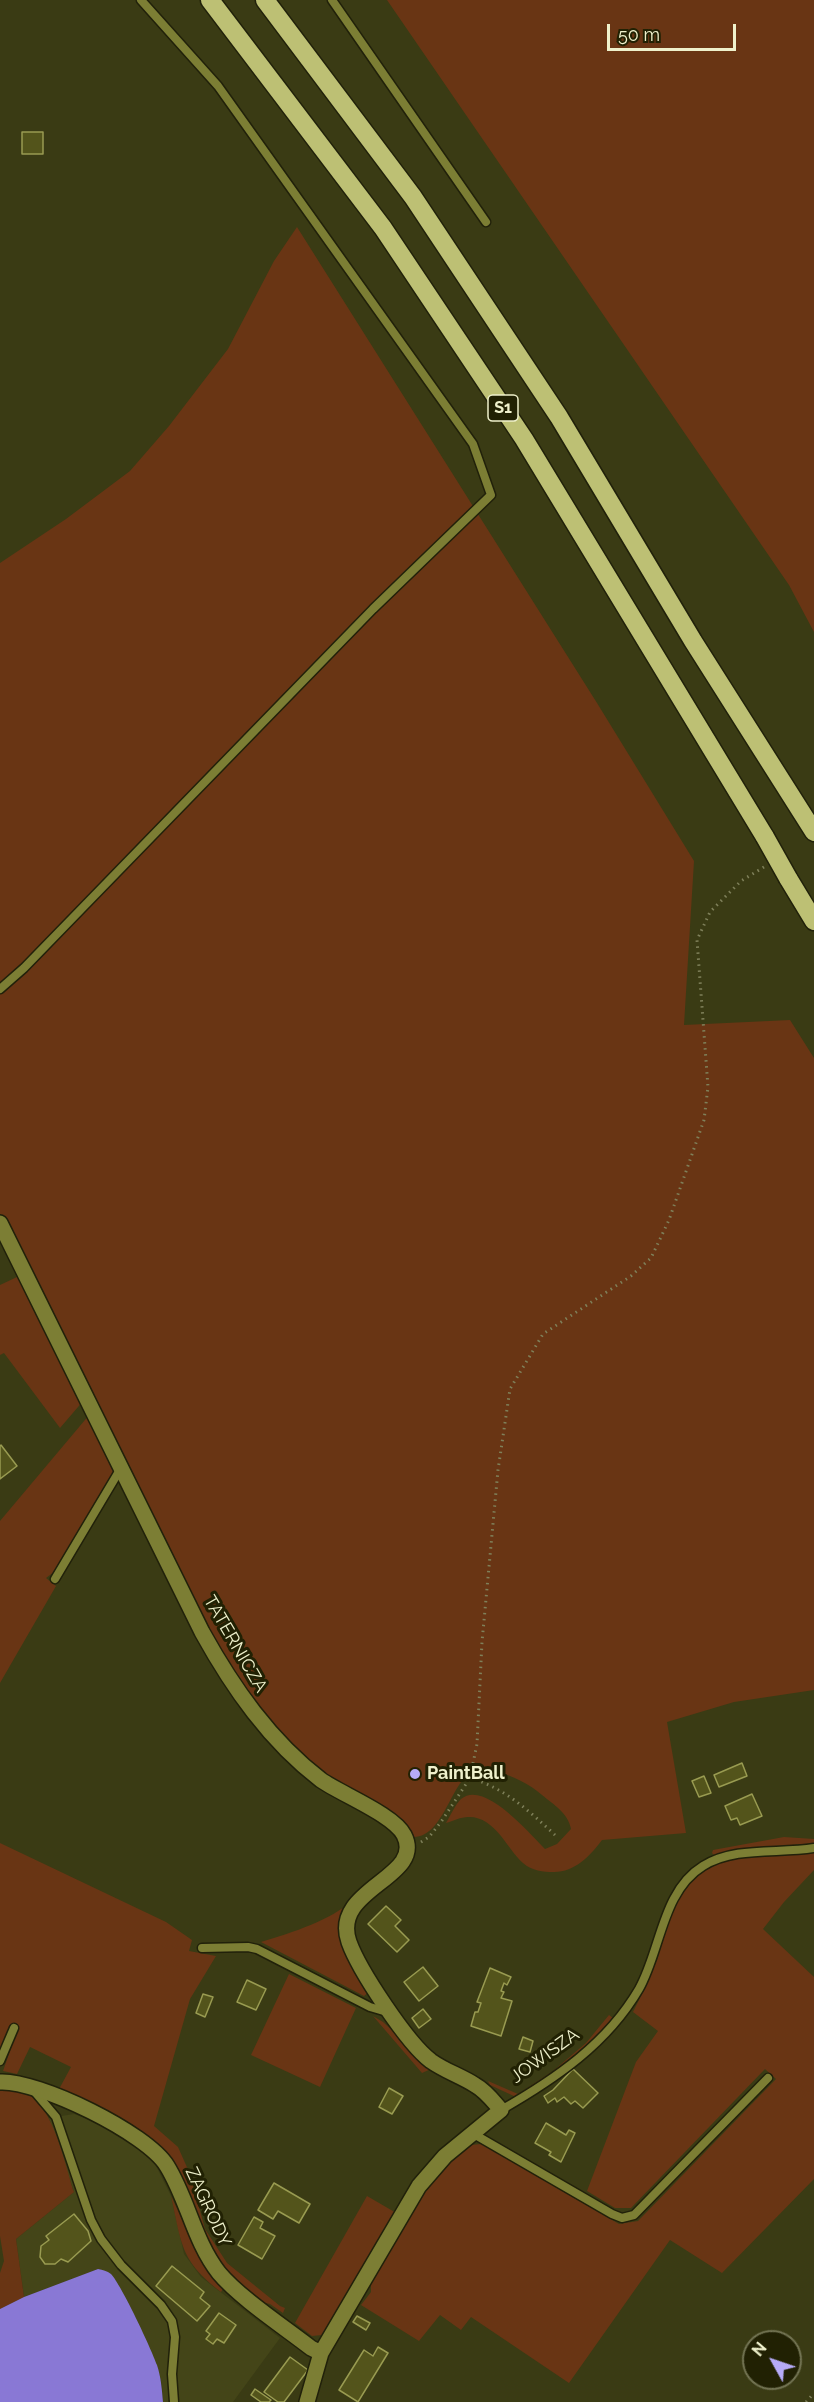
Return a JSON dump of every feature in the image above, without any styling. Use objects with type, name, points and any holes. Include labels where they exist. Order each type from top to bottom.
[{"type":"highway","name":"S1","points":[[210,0],[382,228],[524,439],[814,921]]},
{"type":"highway","name":"S1","points":[[265,0],[412,198],[552,408],[693,641],[814,832]]},
{"type":"street","name":"TATERNICZA","points":[[0,1223],[202,1632],[238,1692],[264,1724],[300,1761],[323,1781],[400,1829],[407,1846]]},
{"type":"street","points":[[407,1846],[407,1853],[399,1866],[355,1903],[346,1925],[349,1942],[391,2013],[422,2054],[485,2092],[501,2110]]},
{"type":"street","name":"ZAGRODY","points":[[0,2082],[13,2082],[32,2088],[99,2115],[158,2155],[173,2177],[194,2228],[220,2274],[296,2336],[321,2353]]},
{"type":"street","name":"JOWISZA","points":[[321,2353],[419,2186],[435,2165],[501,2110]]},
{"type":"street","points":[[307,2402],[321,2353]]},
{"type":"lane","points":[[0,989],[24,968],[373,609],[491,495],[473,444],[218,86],[141,0]]},
{"type":"lane","points":[[332,0],[486,222]]},
{"type":"lane","points":[[55,1579],[122,1468]]},
{"type":"lane","name":"JOWISZA","points":[[501,2110],[550,2082],[593,2047],[630,2003],[653,1959],[672,1903],[692,1873],[704,1865],[729,1856],[814,1848]]},
{"type":"lane","points":[[201,1948],[248,1947],[257,1949],[370,2007],[391,2013]]},
{"type":"lane","points":[[0,2061],[14,2028]]},
{"type":"lane","points":[[472,2132],[622,2218],[634,2215],[768,2078]]},
{"type":"lane","points":[[32,2088],[56,2117],[91,2220],[101,2239],[121,2265],[161,2305],[172,2321],[175,2337],[172,2374],[174,2402]]},
{"type":"path","points":[[407,1846],[429,1837],[470,1778],[477,1744],[482,1642],[498,1470],[510,1389],[543,1334],[631,1276],[651,1258],[669,1220],[704,1120],[708,1087],[697,940],[710,912],[741,881],[769,864]]},
{"type":"path","points":[[470,1778],[504,1791],[555,1835]]},
{"type":"path","points":[[806,2402],[814,2393]]},
{"type":"shaded area","points":[[387,0],[814,0],[814,632],[789,585]]},
{"type":"shaded area","points":[[297,227],[694,861],[684,1025],[790,1020],[814,1058],[814,1690],[734,1702],[667,1722],[686,1833],[602,1840],[581,1862],[562,1871],[542,1871],[526,1866],[493,1827],[477,1818],[465,1817],[446,1823],[461,1799],[471,1795],[482,1796],[494,1802],[518,1821],[545,1849],[557,1844],[571,1829],[567,1818],[556,1806],[527,1784],[486,1769],[469,1773],[433,1828],[423,1835],[412,1837],[302,1758],[236,1684],[0,1219],[0,563],[66,519],[130,471],[169,426],[228,349],[274,261]]},
{"type":"shaded area","points":[[17,1277],[24,1283],[84,1400],[60,1428],[4,1353],[0,1355],[0,1285]]},
{"type":"shaded area","points":[[90,1414],[116,1468],[54,1572],[46,1578],[56,1586],[0,1683],[0,1521]]},
{"type":"shaded area","points":[[784,1837],[814,1839],[814,1843],[734,1850],[714,1855],[712,1853],[713,1850]]},
{"type":"shaded area","points":[[0,1843],[166,1922],[192,1940],[189,1951],[216,1956],[190,1999],[154,2126],[178,2147],[190,2174],[205,2229],[227,2263],[285,2308],[283,2313],[270,2304],[257,2301],[217,2262],[178,2175],[58,2091],[71,2067],[30,2047],[17,2074],[3,2071],[18,2028],[12,2025],[0,2050]]},
{"type":"shaded area","points":[[814,1851],[814,1870],[763,1929],[814,1977],[814,2179],[722,2273],[670,2240],[569,2383],[471,2317],[461,2330],[440,2315],[419,2341],[361,2305],[371,2292],[371,2280],[433,2174],[470,2145],[482,2144],[619,2224],[638,2221],[776,2079],[765,2069],[631,2208],[615,2208],[587,2191],[636,2062],[658,2031],[633,2012],[655,1964],[680,1897],[699,1874],[713,1866],[741,1858],[793,1855]]},
{"type":"shaded area","points":[[355,1899],[344,1912],[370,1991],[364,1996],[261,1942],[322,1920]]},
{"type":"shaded area","points":[[289,1974],[356,2008],[320,2087],[251,2055]]},
{"type":"shaded area","points":[[609,2015],[613,2018],[579,2051],[555,2070],[516,2097],[490,2085],[488,2081],[518,2094],[553,2071],[586,2043]]},
{"type":"shaded area","points":[[373,2016],[383,2022],[433,2068],[422,2073]]},
{"type":"shaded area","points":[[0,2088],[23,2091],[33,2097],[42,2108],[62,2151],[74,2192],[16,2239],[24,2297],[0,2309],[0,2273],[4,2261],[0,2236]]},
{"type":"shaded area","points":[[74,2114],[98,2123],[149,2152],[171,2196],[184,2254],[201,2277],[280,2338],[233,2402],[163,2402],[157,2365],[112,2275],[98,2269],[24,2297],[16,2239],[74,2192],[49,2118]]},
{"type":"shaded area","points":[[171,2196],[200,2257],[224,2287],[221,2292],[197,2270],[190,2260],[181,2239]]},
{"type":"shaded area","points":[[367,2196],[398,2214],[328,2330],[322,2335],[312,2336],[295,2323]]},
{"type":"shaded area","points":[[98,2269],[111,2274],[136,2318],[157,2365],[163,2402],[0,2402],[0,2309],[24,2297]]},
{"type":"building","points":[[22,132],[43,132],[43,154],[22,154]]},
{"type":"building","points":[[0,1446],[17,1466],[0,1479]]},
{"type":"building","points":[[742,1763],[747,1776],[719,1787],[714,1775]]},
{"type":"building","points":[[704,1776],[711,1793],[699,1797],[692,1781]]},
{"type":"building","points":[[752,1794],[762,1816],[740,1825],[737,1818],[731,1820],[725,1806]]},
{"type":"building","points":[[386,1906],[401,1920],[395,1926],[409,1940],[397,1952],[368,1924]]},
{"type":"building","points":[[423,1967],[438,1986],[419,2001],[404,1982]]},
{"type":"building","points":[[490,1968],[511,1977],[507,1985],[504,1983],[501,1991],[504,1992],[501,1998],[512,2001],[501,2036],[471,2026],[475,2012],[478,2012],[481,2003],[477,2002]]},
{"type":"building","points":[[247,1980],[266,1989],[256,2010],[237,2002]]},
{"type":"building","points":[[203,1994],[213,1997],[205,2017],[196,2013]]},
{"type":"building","points":[[423,2009],[431,2019],[419,2028],[412,2018]]},
{"type":"building","points":[[523,2037],[533,2041],[530,2052],[519,2049]]},
{"type":"building","points":[[573,2069],[598,2093],[583,2108],[575,2101],[571,2104],[564,2097],[557,2102],[555,2098],[548,2103],[544,2096]]},
{"type":"building","points":[[389,2088],[403,2096],[392,2114],[379,2107]]},
{"type":"building","points":[[546,2123],[566,2135],[569,2130],[575,2133],[561,2162],[549,2155],[551,2152],[535,2143]]},
{"type":"building","points":[[274,2183],[310,2204],[299,2223],[278,2211],[273,2219],[258,2210]]},
{"type":"building","points":[[74,2214],[88,2231],[91,2241],[68,2262],[61,2259],[55,2264],[45,2264],[40,2257],[41,2246],[49,2240],[46,2236]]},
{"type":"building","points":[[254,2217],[263,2222],[260,2228],[275,2236],[262,2259],[238,2245]]},
{"type":"building","points":[[172,2266],[204,2292],[200,2298],[210,2306],[197,2321],[156,2286]]},
{"type":"building","points":[[219,2313],[236,2325],[224,2343],[217,2339],[213,2344],[206,2339],[210,2334],[206,2331]]},
{"type":"building","points":[[357,2316],[370,2323],[366,2330],[353,2322]]},
{"type":"building","points":[[378,2347],[388,2353],[358,2402],[339,2390],[364,2350],[373,2356]]},
{"type":"building","points":[[290,2357],[308,2370],[284,2402],[278,2402],[264,2392]]},
{"type":"building","points":[[255,2389],[271,2400],[261,2402],[251,2395]]},
{"type":"place","name":"PaintBall","points":[[415,1774]]}]
